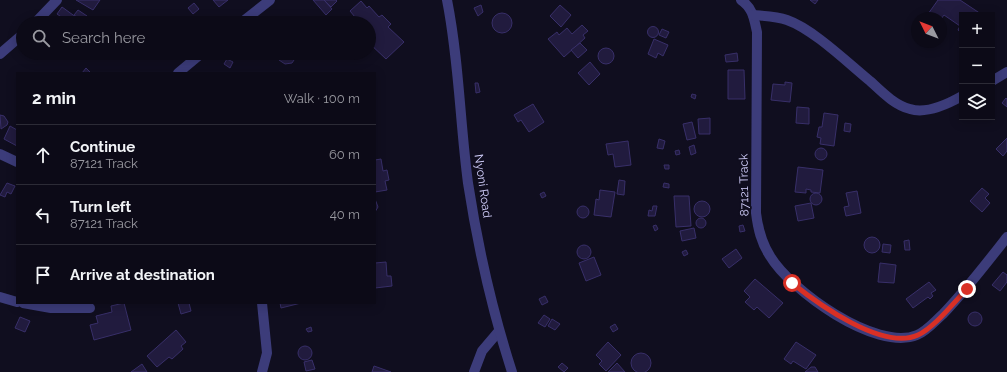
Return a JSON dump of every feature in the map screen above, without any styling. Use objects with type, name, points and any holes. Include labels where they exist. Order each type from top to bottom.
[{"type":"street","points":[[42,16],[57,0]]},
{"type":"street","points":[[250,16],[270,0]]},
{"type":"street","name":"Nyoni Road","points":[[447,0],[455,49],[468,182],[480,255],[499,331],[512,372]]},
{"type":"street","name":"87121 Track","points":[[741,0],[748,5],[753,15],[757,32],[756,213],[758,228],[770,257],[792,283],[808,296],[847,321],[894,338],[908,338],[919,334],[931,325],[967,289],[1007,237]]},
{"type":"street","points":[[753,15],[787,20],[800,27],[836,51],[887,96],[910,110],[924,110],[951,102],[959,98]]},
{"type":"street","points":[[0,54],[16,40]]},
{"type":"street","points":[[179,72],[194,60]]},
{"type":"street","points":[[995,79],[1007,72]]},
{"type":"street","points":[[0,154],[16,162]]},
{"type":"street","points":[[0,297],[16,302]]},
{"type":"street","points":[[29,304],[51,308],[90,308]]},
{"type":"street","points":[[262,304],[266,353],[262,372]]},
{"type":"street","points":[[474,372],[482,351],[499,331]]},
{"type":"building","points":[[76,0],[100,0],[93,10]]},
{"type":"building","points":[[213,0],[228,0],[219,7]]},
{"type":"building","points":[[313,0],[324,0],[332,9],[326,15]]},
{"type":"building","points":[[324,0],[336,0],[337,1],[331,7]]},
{"type":"building","points":[[810,0],[818,0],[815,4]]},
{"type":"building","points":[[938,0],[960,0],[978,12],[959,12],[959,25],[947,17],[947,12],[929,12]]},
{"type":"building","points":[[361,1],[367,8],[369,6],[379,17],[382,15],[391,24],[388,27],[404,42],[386,59],[376,50],[376,16],[354,16],[350,11]]},
{"type":"building","points":[[194,3],[199,9],[193,14],[188,8]]},
{"type":"building","points":[[481,5],[483,12],[478,16],[474,8]]},
{"type":"building","points":[[560,5],[571,15],[561,27],[550,16]]},
{"type":"building","points":[[62,7],[74,16],[60,16],[57,14]]},
{"type":"building","points":[[78,10],[87,16],[76,16],[74,15]]},
{"type":"building","points":[[502,13],[509,16],[512,23],[509,30],[502,33],[495,30],[492,23],[495,16]]},
{"type":"building","points":[[582,25],[588,31],[583,35],[585,38],[564,57],[548,39],[557,32],[559,35],[567,28],[572,34]]},
{"type":"building","points":[[653,26],[657,28],[659,32],[657,36],[653,38],[649,36],[647,32],[649,28]]},
{"type":"building","points":[[662,29],[669,32],[666,38],[659,35]]},
{"type":"building","points":[[654,39],[668,45],[663,56],[658,53],[656,58],[648,54]]},
{"type":"building","points":[[580,43],[587,50],[578,58],[571,50]]},
{"type":"building","points":[[603,48],[609,48],[614,53],[612,62],[609,64],[603,64],[598,59],[598,53]]},
{"type":"building","points":[[737,53],[738,61],[726,62],[725,55]]},
{"type":"building","points":[[226,60],[233,62],[230,68],[224,64]]},
{"type":"building","points":[[279,60],[294,60],[292,63],[285,64]]},
{"type":"building","points":[[590,62],[600,74],[589,85],[578,73]]},
{"type":"building","points":[[86,68],[90,72],[83,72]]},
{"type":"building","points":[[728,70],[744,70],[745,99],[728,99]]},
{"type":"building","points":[[785,82],[792,83],[790,102],[771,100],[773,84],[785,85]]},
{"type":"building","points":[[475,83],[478,83],[480,92],[476,93]]},
{"type":"building","points":[[692,94],[696,95],[695,99],[691,97]]},
{"type":"building","points":[[1006,98],[1007,99],[1007,107],[1002,103]]},
{"type":"building","points":[[533,104],[544,122],[529,132],[521,120],[518,122],[514,115]]},
{"type":"building","points":[[797,107],[809,108],[809,124],[796,123]]},
{"type":"building","points":[[824,113],[838,115],[834,146],[820,144],[821,138],[817,137],[819,127],[822,127]]},
{"type":"building","points":[[0,115],[4,116],[8,122],[7,125],[1,129]]},
{"type":"building","points":[[710,118],[710,134],[699,134],[698,119]]},
{"type":"building","points":[[692,122],[696,138],[687,140],[683,124]]},
{"type":"building","points":[[845,123],[851,124],[850,132],[844,131]]},
{"type":"building","points":[[10,126],[16,129],[16,145],[4,139]]},
{"type":"building","points":[[1007,138],[1007,151],[1003,156],[996,149]]},
{"type":"building","points":[[659,139],[665,141],[663,149],[657,148]]},
{"type":"building","points":[[628,141],[631,165],[615,167],[613,154],[608,155],[606,144]]},
{"type":"building","points":[[694,145],[696,153],[691,155],[689,147]]},
{"type":"building","points":[[823,148],[826,149],[826,159],[819,160],[816,159],[815,152],[816,149]]},
{"type":"building","points":[[679,150],[680,154],[676,155],[675,151]]},
{"type":"building","points":[[381,159],[383,171],[387,170],[389,180],[385,181],[387,190],[376,192],[376,160]]},
{"type":"building","points":[[664,165],[669,165],[669,169],[665,169]]},
{"type":"building","points":[[798,167],[823,170],[820,193],[811,192],[811,190],[806,189],[806,193],[795,192]]},
{"type":"building","points":[[619,180],[625,181],[624,195],[617,194]]},
{"type":"building","points":[[7,183],[15,186],[11,194],[7,192],[5,197],[0,195]]},
{"type":"building","points":[[664,183],[669,184],[669,188],[663,187]]},
{"type":"building","points":[[982,188],[989,194],[985,198],[990,203],[982,212],[970,201]]},
{"type":"building","points":[[600,190],[615,192],[611,217],[594,215],[596,199],[599,200]]},
{"type":"building","points":[[857,191],[861,213],[846,216],[844,207],[849,206],[846,193]]},
{"type":"building","points":[[544,192],[546,196],[542,198],[540,194]]},
{"type":"building","points":[[816,193],[820,195],[822,199],[820,203],[816,205],[812,203],[810,199],[812,195]]},
{"type":"building","points":[[674,196],[689,196],[691,226],[676,227]]},
{"type":"building","points":[[702,201],[709,206],[710,209],[705,216],[702,217],[695,212],[694,209],[699,202]]},
{"type":"building","points":[[811,203],[814,218],[798,221],[795,206]]},
{"type":"building","points":[[583,206],[587,208],[589,212],[587,216],[583,218],[579,216],[577,212],[579,208]]},
{"type":"building","points":[[653,206],[657,206],[655,216],[648,216],[649,210],[652,211]]},
{"type":"building","points":[[699,218],[703,218],[705,219],[705,227],[699,228],[696,225],[696,221]]},
{"type":"building","points":[[656,225],[658,229],[655,231],[653,226]]},
{"type":"building","points":[[743,225],[745,231],[740,232],[739,226]]},
{"type":"building","points":[[694,228],[696,238],[682,241],[680,231]]},
{"type":"building","points":[[869,237],[875,237],[880,242],[878,251],[875,253],[869,253],[864,248],[864,242]]},
{"type":"building","points":[[909,240],[910,250],[905,250],[904,241]]},
{"type":"building","points":[[883,244],[891,245],[890,253],[882,252]]},
{"type":"building","points":[[584,245],[589,247],[591,252],[589,257],[584,259],[579,257],[577,252],[579,247]]},
{"type":"building","points":[[736,249],[742,258],[729,268],[722,259]]},
{"type":"building","points":[[686,250],[688,254],[684,256],[682,252]]},
{"type":"building","points":[[594,257],[601,275],[586,281],[579,263]]},
{"type":"building","points":[[386,262],[387,276],[391,276],[392,286],[376,288],[376,263]]},
{"type":"building","points":[[880,263],[896,265],[894,283],[878,282]]},
{"type":"building","points":[[1003,272],[1007,275],[1007,282],[1000,291],[992,285]]},
{"type":"building","points":[[755,279],[783,303],[769,318],[757,307],[754,310],[745,302],[750,297],[744,291]]},
{"type":"building","points":[[929,282],[936,290],[931,293],[933,296],[930,299],[928,297],[913,308],[906,299]]},
{"type":"building","points":[[545,296],[548,302],[542,305],[539,299]]},
{"type":"building","points":[[124,304],[131,330],[94,340],[90,325],[98,323],[96,316],[112,312],[111,306]]},
{"type":"building","points":[[178,304],[189,304],[191,311],[181,314]]},
{"type":"building","points":[[280,304],[297,304],[281,308]]},
{"type":"building","points":[[975,312],[980,314],[982,319],[980,324],[975,326],[970,324],[968,319],[970,314]]},
{"type":"building","points":[[544,315],[550,319],[545,327],[538,323]]},
{"type":"building","points":[[20,317],[30,321],[25,332],[15,328]]},
{"type":"building","points":[[552,319],[560,324],[555,330],[548,326]]},
{"type":"building","points":[[615,324],[618,329],[613,332],[610,327]]},
{"type":"building","points":[[311,327],[312,331],[308,332],[306,329]]},
{"type":"building","points":[[176,330],[186,342],[181,346],[183,349],[172,359],[169,357],[157,367],[147,356]]},
{"type":"building","points":[[608,342],[621,355],[606,371],[599,364],[602,361],[596,355]]},
{"type":"building","points":[[796,342],[816,355],[806,369],[793,361],[791,364],[784,359]]},
{"type":"building","points":[[302,346],[308,346],[312,350],[312,356],[308,360],[302,360],[298,356],[298,350]]},
{"type":"building","points":[[641,353],[648,356],[651,363],[648,370],[641,373],[634,370],[631,363],[634,356]]},
{"type":"building","points":[[312,360],[315,369],[306,371],[304,362]]},
{"type":"building","points":[[562,363],[568,368],[564,372],[558,367]]},
{"type":"building","points":[[617,363],[625,372],[608,372]]},
{"type":"building","points":[[142,364],[147,372],[131,372]]},
{"type":"building","points":[[374,366],[391,372],[372,372]]},
{"type":"building","points":[[811,367],[815,367],[818,372],[805,372]]},
{"type":"route","points":[[792,283],[828,310],[847,321],[894,338],[908,338],[919,334],[931,325],[967,289]]}]
